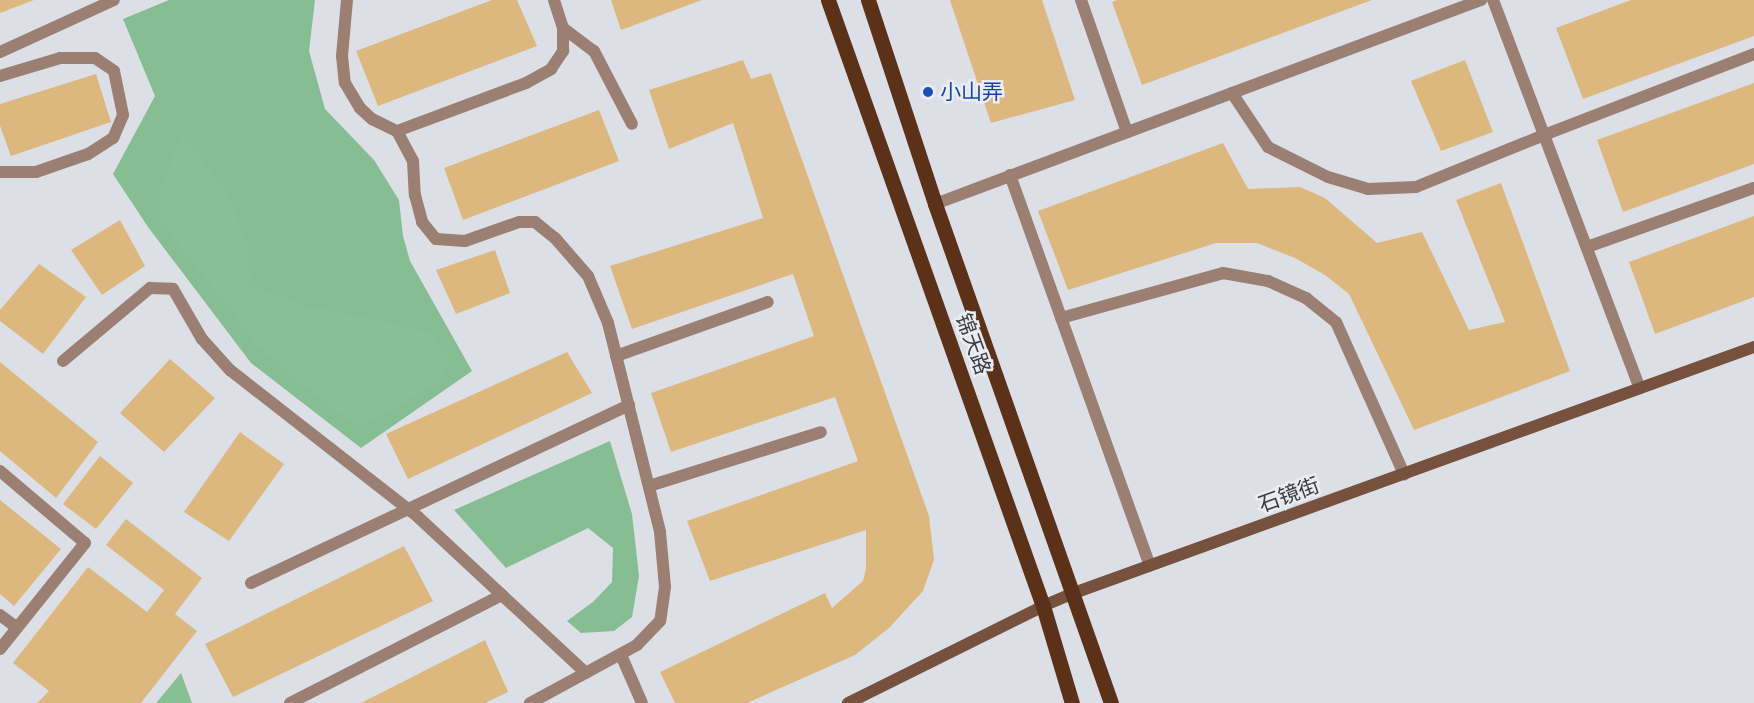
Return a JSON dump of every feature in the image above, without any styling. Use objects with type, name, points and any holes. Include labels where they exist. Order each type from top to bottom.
[{"type":"main road","name":"锦天路","points":[[828,0],[1043,606],[1072,703]]},
{"type":"main road","name":"锦天路","points":[[868,0],[935,204],[1112,703]]},
{"type":"street","name":"石镜街","points":[[848,703],[1043,606],[1754,347]]},
{"type":"lane","points":[[0,52],[114,0]]},
{"type":"lane","points":[[347,0],[342,56],[345,83],[360,108],[372,119],[397,131],[413,162],[415,195],[422,222],[436,239],[465,241],[519,222],[535,222],[555,238],[588,276],[608,323],[660,532],[665,587],[660,621],[637,645],[530,703]]},
{"type":"lane","points":[[397,131],[526,83],[551,69],[563,51],[563,28],[554,0]]},
{"type":"lane","points":[[1081,0],[1126,132]]},
{"type":"lane","points":[[935,204],[1481,0]]},
{"type":"lane","points":[[1493,0],[1640,388]]},
{"type":"lane","points":[[563,28],[594,51],[632,124]]},
{"type":"lane","points":[[1232,93],[1268,147],[1328,177],[1368,189],[1416,188],[1544,135],[1754,54]]},
{"type":"lane","points":[[0,76],[60,58],[95,58],[114,71],[123,115],[113,138],[88,154],[36,172],[0,172]]},
{"type":"lane","points":[[1010,176],[1150,566]]},
{"type":"lane","points":[[1587,247],[1754,188]]},
{"type":"lane","points":[[1061,318],[1223,273],[1268,281],[1306,298],[1336,322],[1404,474]]},
{"type":"lane","points":[[63,361],[150,288],[173,290],[202,339],[230,370],[407,508],[586,673]]},
{"type":"lane","points":[[616,356],[768,302]]},
{"type":"lane","points":[[250,583],[629,405]]},
{"type":"lane","points":[[649,486],[821,432]]},
{"type":"lane","points":[[0,471],[85,543],[0,649]]},
{"type":"lane","points":[[290,703],[502,595]]},
{"type":"lane","points":[[0,615],[17,628]]},
{"type":"lane","points":[[621,655],[642,703]]},
{"type":"green space","points":[[169,0],[315,0],[309,51],[325,109],[374,160],[399,200],[403,236],[410,261],[472,371],[361,448],[251,363],[148,227],[113,174],[155,96],[123,19]]},
{"type":"green space","points":[[182,136],[225,188],[247,243],[251,284],[306,307],[381,320],[431,334],[451,359],[436,384],[360,428],[325,403],[254,343],[234,313],[161,222],[159,192]]},
{"type":"green space","points":[[610,441],[632,514],[639,576],[632,617],[614,631],[581,633],[567,621],[594,601],[612,582],[613,548],[588,528],[506,568],[454,510]]},
{"type":"green space","points":[[181,673],[192,703],[156,703]]},
{"type":"building","points":[[0,0],[34,0],[0,13]]},
{"type":"building","points":[[492,0],[517,0],[537,46],[378,106],[356,51]]},
{"type":"building","points":[[611,0],[702,0],[621,30]]},
{"type":"building","points":[[950,0],[1042,0],[1075,100],[991,123]]},
{"type":"building","points":[[1117,0],[1372,0],[1142,85],[1112,2]]},
{"type":"building","points":[[1631,0],[1754,0],[1754,36],[1583,99],[1556,28]]},
{"type":"building","points":[[743,60],[751,79],[771,73],[929,516],[934,560],[923,591],[889,628],[855,655],[747,703],[675,703],[660,672],[825,593],[832,608],[863,581],[866,568],[866,530],[710,581],[687,521],[858,461],[835,397],[671,452],[651,393],[814,336],[793,274],[632,329],[610,266],[763,218],[733,123],[669,149],[649,90]]},
{"type":"building","points":[[1465,60],[1493,132],[1441,151],[1411,81]]},
{"type":"building","points":[[96,74],[111,122],[11,156],[0,126],[0,104]]},
{"type":"building","points":[[1754,83],[1754,164],[1623,212],[1597,140]]},
{"type":"building","points":[[599,110],[619,161],[463,220],[444,168]]},
{"type":"building","points":[[1223,143],[1248,189],[1300,187],[1325,198],[1377,243],[1422,232],[1469,330],[1505,322],[1456,200],[1501,183],[1570,371],[1414,430],[1349,294],[1325,275],[1295,258],[1257,243],[1216,243],[1068,290],[1038,211]]},
{"type":"building","points":[[1754,216],[1754,297],[1655,334],[1629,262]]},
{"type":"building","points":[[120,220],[145,266],[102,295],[71,250]]},
{"type":"building","points":[[495,250],[510,293],[456,314],[436,270]]},
{"type":"building","points":[[39,264],[86,297],[43,354],[0,321],[0,310]]},
{"type":"building","points":[[567,352],[592,393],[408,479],[386,434]]},
{"type":"building","points":[[170,359],[215,398],[164,452],[120,413]]},
{"type":"building","points":[[0,362],[98,442],[56,498],[0,451]]},
{"type":"building","points":[[240,432],[284,464],[229,541],[184,512]]},
{"type":"building","points":[[100,456],[133,483],[96,529],[63,504]]},
{"type":"building","points":[[0,500],[61,549],[14,606],[0,594]]},
{"type":"building","points":[[126,519],[202,578],[175,614],[197,631],[141,703],[37,703],[49,691],[13,663],[88,567],[147,612],[164,590],[106,545]]},
{"type":"building","points":[[404,546],[433,601],[233,697],[205,644]]},
{"type":"building","points":[[485,640],[508,692],[485,703],[361,703]]},
{"type":"place","name":"小山弄","points":[[928,92]]}]
